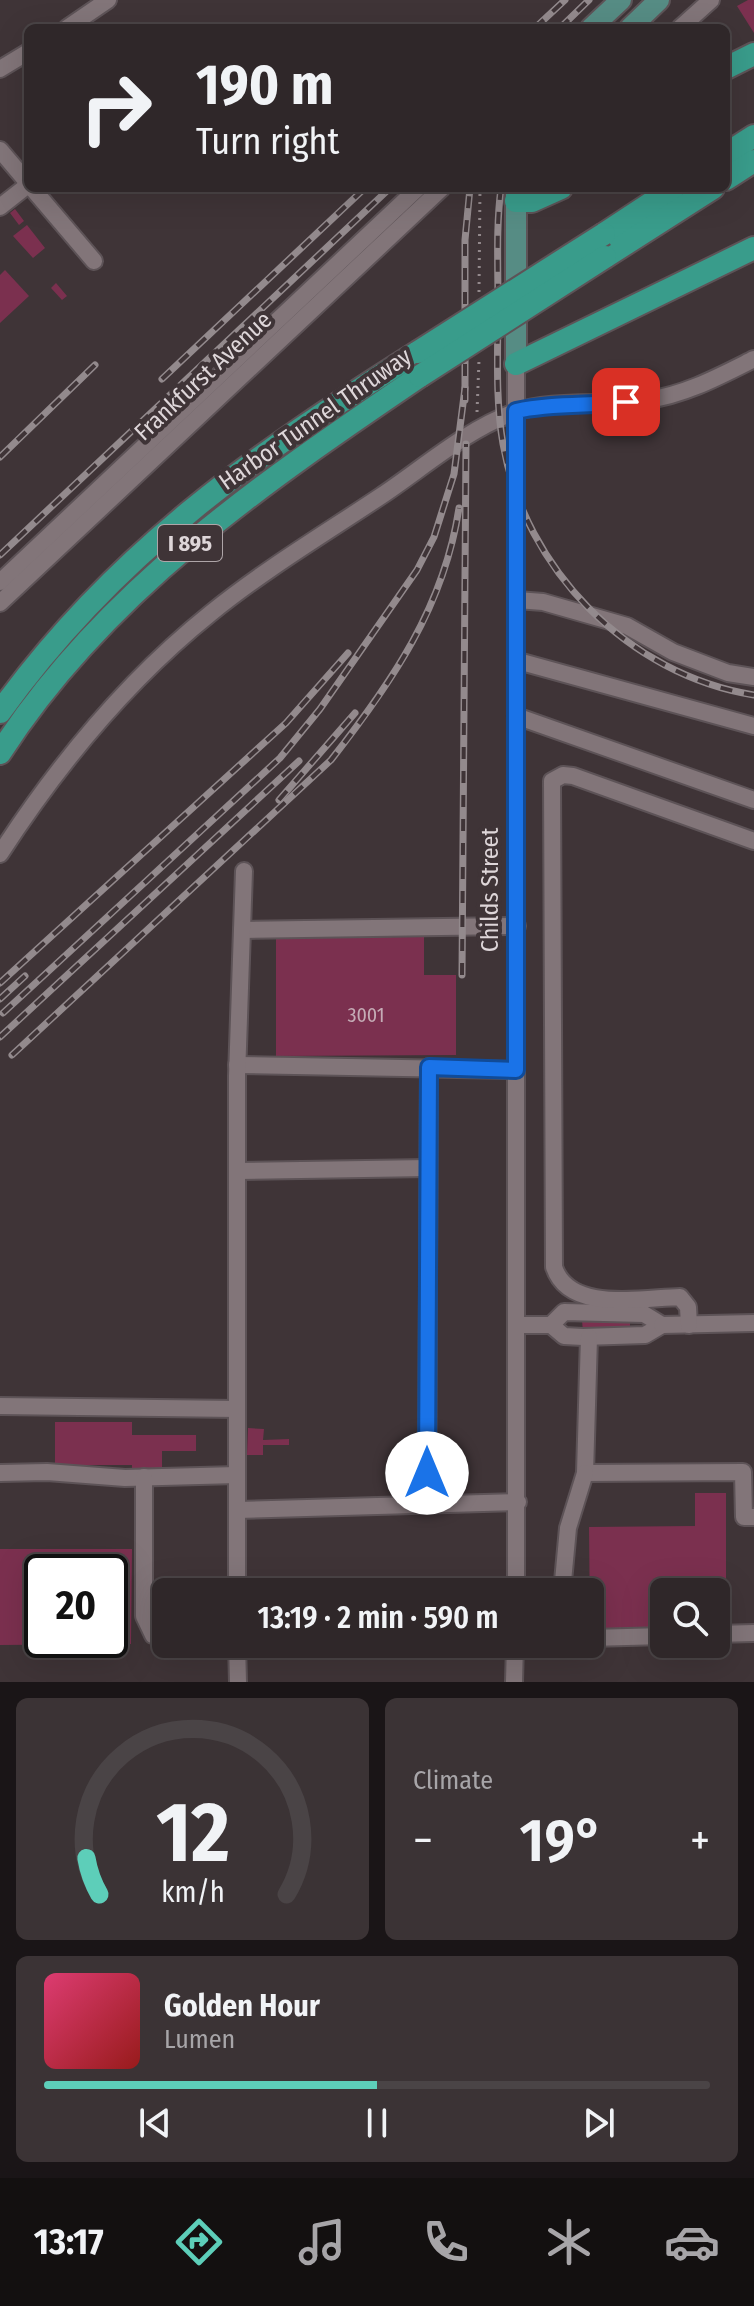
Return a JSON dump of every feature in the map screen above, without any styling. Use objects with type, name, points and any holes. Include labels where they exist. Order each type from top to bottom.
[{"type":"highway","points":[[730,66],[754,54]]},
{"type":"highway","points":[[730,151],[754,136]]},
{"type":"highway","points":[[730,176],[754,161]]},
{"type":"highway","points":[[516,195],[532,201],[552,192]]},
{"type":"highway","name":"Harbor Tunnel Thruway","points":[[0,712],[98,594],[172,523],[331,407],[668,192]]},
{"type":"highway","name":"Harbor Tunnel Thruway","points":[[0,753],[46,690],[135,591],[250,496],[420,376],[707,192]]},
{"type":"highway","points":[[516,364],[754,248]]},
{"type":"main road","points":[[595,24],[621,0]]},
{"type":"main road","points":[[634,24],[659,0]]},
{"type":"main road","name":"Childs Street","points":[[516,195],[516,364]]},
{"type":"street","points":[[73,24],[108,0]]},
{"type":"street","points":[[684,24],[711,0]]},
{"type":"street","points":[[0,69],[24,54]]},
{"type":"street","points":[[0,150],[24,179]]},
{"type":"street","points":[[0,207],[24,189]]},
{"type":"street","points":[[35,192],[94,261]]},
{"type":"street","name":"Frankfurst Avenue","points":[[0,582],[414,192]]},
{"type":"street","name":"Frankfurst Avenue","points":[[0,603],[438,192]]},
{"type":"street","points":[[0,854],[36,799],[93,725],[170,648],[255,580],[465,439],[516,411],[545,405],[578,407],[650,400],[705,384],[754,359]]},
{"type":"street","name":"Childs Street","points":[[516,364],[516,1578]]},
{"type":"street","points":[[517,600],[543,602],[627,626],[673,652],[728,673],[754,677]]},
{"type":"street","points":[[518,661],[754,726]]},
{"type":"street","points":[[516,716],[754,800]]},
{"type":"street","points":[[689,1325],[688,1307],[680,1297],[586,1297],[564,1287],[554,1267],[552,781],[563,775],[573,776],[754,841]]},
{"type":"street","points":[[237,1578],[237,1065],[244,871]]},
{"type":"street","points":[[242,930],[517,926]]},
{"type":"street","points":[[237,1065],[516,1070]]},
{"type":"street","points":[[427,1504],[429,1067]]},
{"type":"street","points":[[237,1171],[428,1168]]},
{"type":"street","points":[[551,1325],[564,1312],[644,1314],[662,1325]]},
{"type":"street","points":[[517,1325],[551,1325],[564,1336],[589,1337],[645,1335],[662,1325],[754,1323]]},
{"type":"street","points":[[563,1578],[568,1528],[585,1473],[589,1337]]},
{"type":"street","points":[[0,1406],[237,1409]]},
{"type":"street","points":[[585,1473],[743,1472],[744,1517],[754,1517]]},
{"type":"street","points":[[0,1473],[144,1477],[237,1475]]},
{"type":"street","points":[[144,1477],[144,1616],[152,1633]]},
{"type":"street","points":[[237,1510],[518,1502]]},
{"type":"street","points":[[730,1634],[754,1633]]},
{"type":"street","points":[[604,1638],[650,1636]]},
{"type":"street","points":[[237,1658],[238,1682]]},
{"type":"street","points":[[514,1682],[515,1658]]},
{"type":"building","points":[[754,0],[754,33],[737,6]]},
{"type":"building","points":[[15,209],[24,221],[19,225],[10,213]]},
{"type":"building","points":[[27,225],[45,248],[33,258],[13,236]]},
{"type":"building","points":[[5,270],[29,296],[0,323],[0,275]]},
{"type":"building","points":[[56,283],[67,296],[62,300],[51,288]]},
{"type":"building","points":[[424,937],[424,975],[456,975],[456,1055],[276,1056],[276,938]]},
{"type":"building","points":[[630,1318],[630,1331],[583,1333],[582,1320]]},
{"type":"building","points":[[55,1422],[132,1422],[132,1435],[196,1435],[196,1451],[162,1451],[162,1474],[132,1473],[132,1465],[55,1465]]},
{"type":"building","points":[[248,1428],[264,1429],[263,1440],[289,1439],[289,1445],[263,1445],[263,1455],[247,1455]]},
{"type":"building","points":[[695,1493],[726,1493],[726,1578],[650,1578],[650,1629],[604,1629],[604,1578],[590,1578],[589,1527],[695,1526]]},
{"type":"building","points":[[0,1549],[132,1549],[131,1644],[128,1644],[128,1554],[24,1554],[24,1645],[0,1645]]},
{"type":"railway","points":[[539,24],[565,0]]},
{"type":"railway","points":[[564,24],[589,0]]},
{"type":"railway","points":[[162,379],[361,192]]},
{"type":"railway","points":[[0,555],[386,192]]},
{"type":"railway","points":[[465,400],[465,240],[470,192]]},
{"type":"railway","points":[[501,192],[498,217],[500,427],[515,490],[534,533],[559,573],[590,609],[625,640],[665,665],[708,684],[754,695]]},
{"type":"railway","points":[[0,457],[95,365]]},
{"type":"railway","points":[[3,1013],[280,758],[320,709],[417,570],[434,537],[454,474],[465,388]]},
{"type":"railway","points":[[462,975],[466,444]]},
{"type":"railway","points":[[12,1055],[331,760],[375,702],[428,611],[452,544],[459,508]]},
{"type":"railway","points":[[0,983],[286,723],[348,653]]},
{"type":"railway","points":[[279,800],[355,713]]},
{"type":"railway","points":[[0,1037],[299,761]]},
{"type":"railway","points":[[0,999],[25,976]]},
{"type":"route","points":[[427,1473],[429,1067],[516,1070],[516,411],[545,405],[578,407],[626,402]]}]
